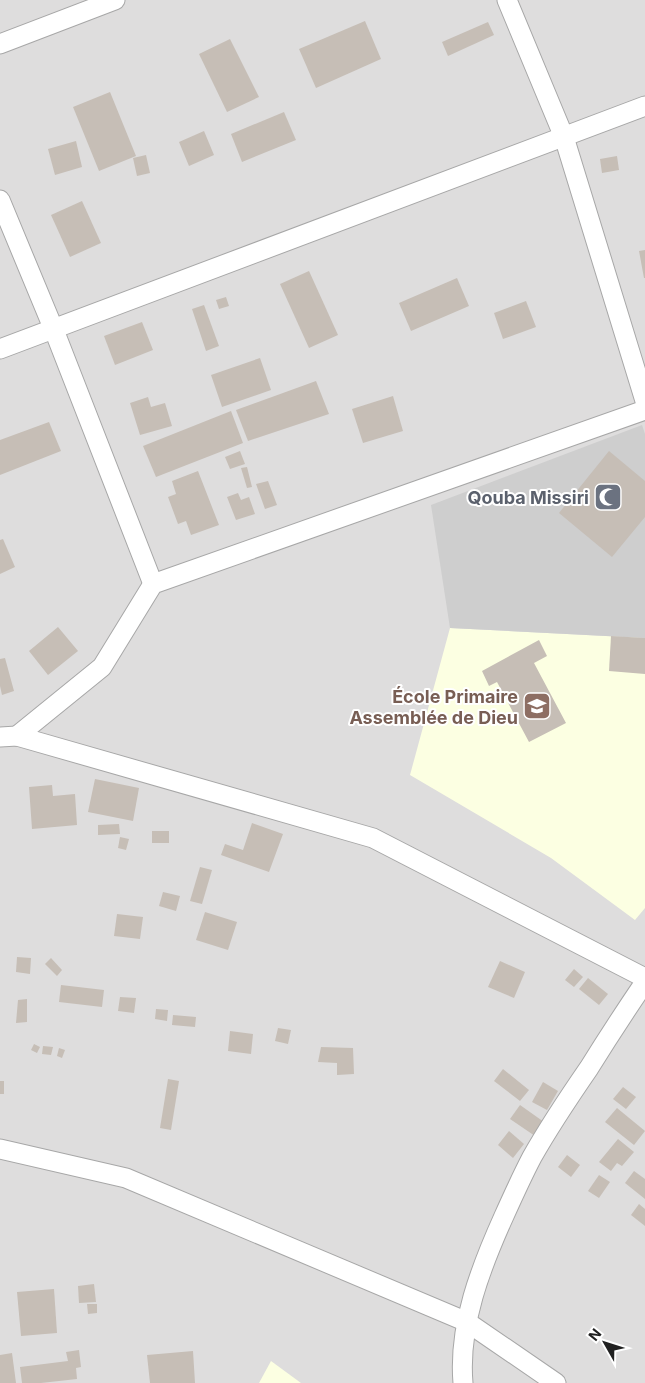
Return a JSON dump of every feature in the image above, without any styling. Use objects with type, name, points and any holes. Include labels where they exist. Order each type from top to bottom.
[{"type":"street","points":[[0,44],[115,0]]},
{"type":"street","points":[[507,0],[564,136],[645,401]]},
{"type":"street","points":[[0,349],[645,106]]},
{"type":"street","points":[[0,200],[54,330],[153,584]]},
{"type":"street","points":[[8,737],[102,667],[153,584],[645,410]]},
{"type":"street","points":[[8,737],[373,838],[645,978]]},
{"type":"street","points":[[463,1383],[462,1365],[467,1322],[478,1280],[491,1245],[532,1158],[557,1116],[645,982]]},
{"type":"street","points":[[0,1149],[126,1178],[467,1322],[556,1383]]},
{"type":"shaded area","points":[[0,0],[645,0],[645,1383],[0,1383]]},
{"type":"shaded area","points":[[642,425],[645,434],[645,638],[450,628],[431,505]]},
{"type":"shaded area","name":"École Primaire Assemblée de Dieu","points":[[450,628],[645,638],[645,908],[635,920],[551,858],[410,775]]},
{"type":"shaded area","points":[[271,1361],[301,1383],[259,1383]]},
{"type":"building","points":[[365,21],[381,59],[316,88],[299,49]]},
{"type":"building","points":[[488,22],[494,35],[448,56],[442,42]]},
{"type":"building","points":[[230,39],[259,97],[227,112],[199,54]]},
{"type":"building","points":[[110,92],[136,156],[99,171],[73,107]]},
{"type":"building","points":[[284,112],[296,140],[242,162],[231,134]]},
{"type":"building","points":[[204,131],[214,155],[189,166],[179,142]]},
{"type":"building","points":[[76,141],[82,167],[55,175],[48,149]]},
{"type":"building","points":[[146,155],[150,173],[137,176],[133,158]]},
{"type":"building","points":[[617,156],[619,170],[602,173],[600,159]]},
{"type":"building","points":[[82,201],[101,243],[70,257],[51,215]]},
{"type":"building","points":[[645,250],[645,278],[644,278],[639,251]]},
{"type":"building","points":[[309,271],[338,335],[309,348],[280,284]]},
{"type":"building","points":[[457,278],[469,306],[411,331],[399,303]]},
{"type":"building","points":[[226,297],[229,306],[219,309],[216,300]]},
{"type":"building","points":[[526,301],[536,327],[503,339],[494,313]]},
{"type":"building","points":[[204,305],[219,346],[206,351],[192,309]]},
{"type":"building","points":[[142,322],[153,350],[115,365],[104,336]]},
{"type":"building","points":[[260,358],[271,390],[222,407],[211,375]]},
{"type":"building","points":[[316,381],[329,414],[248,441],[236,410]]},
{"type":"building","points":[[393,396],[403,431],[363,443],[352,409]]},
{"type":"building","points":[[148,397],[151,407],[165,403],[172,426],[140,435],[130,403]]},
{"type":"building","points":[[231,411],[243,443],[156,477],[143,446]]},
{"type":"building","points":[[49,422],[61,451],[0,475],[0,440]]},
{"type":"building","points":[[240,451],[245,464],[230,469],[225,457]]},
{"type":"building","name":"Qouba Missiri","points":[[609,451],[645,481],[645,517],[612,557],[559,513]]},
{"type":"building","points":[[247,467],[252,487],[247,488],[241,468]]},
{"type":"building","points":[[198,471],[219,525],[191,535],[186,521],[178,524],[168,497],[176,494],[172,481]]},
{"type":"building","points":[[268,481],[277,505],[265,509],[256,484]]},
{"type":"building","points":[[238,493],[241,500],[249,497],[255,514],[236,520],[227,497]]},
{"type":"building","points":[[3,539],[15,567],[0,574],[0,540]]},
{"type":"building","points":[[58,627],[78,651],[48,675],[29,651]]},
{"type":"building","points":[[611,636],[645,638],[645,674],[609,671]]},
{"type":"building","points":[[539,640],[547,656],[534,663],[566,723],[529,742],[497,682],[489,686],[482,671]]},
{"type":"building","points":[[5,658],[14,691],[2,695],[0,659]]},
{"type":"building","points":[[95,779],[139,788],[133,821],[88,812]]},
{"type":"building","points":[[52,785],[53,796],[75,794],[77,825],[32,829],[29,787]]},
{"type":"building","points":[[252,823],[283,834],[269,872],[221,855],[225,844],[243,850]]},
{"type":"building","points":[[119,824],[120,834],[98,835],[98,825]]},
{"type":"building","points":[[152,831],[169,831],[169,843],[152,843]]},
{"type":"building","points":[[120,837],[129,839],[126,850],[118,848]]},
{"type":"building","points":[[200,867],[212,870],[202,904],[190,901]]},
{"type":"building","points":[[163,892],[180,896],[176,911],[159,906]]},
{"type":"building","points":[[205,912],[237,922],[228,950],[196,940]]},
{"type":"building","points":[[117,914],[143,917],[140,939],[114,936]]},
{"type":"building","points":[[17,957],[31,958],[30,974],[16,972]]},
{"type":"building","points":[[51,958],[62,970],[57,976],[45,964]]},
{"type":"building","points":[[500,961],[525,972],[514,998],[488,987]]},
{"type":"building","points":[[574,969],[583,977],[574,987],[565,980]]},
{"type":"building","points":[[588,978],[608,994],[599,1005],[579,989]]},
{"type":"building","points":[[61,985],[104,990],[102,1007],[59,1002]]},
{"type":"building","points":[[120,997],[136,998],[134,1013],[118,1011]]},
{"type":"building","points":[[27,999],[27,1022],[16,1023],[18,1000]]},
{"type":"building","points":[[156,1009],[168,1010],[167,1021],[155,1019]]},
{"type":"building","points":[[173,1015],[196,1017],[195,1027],[172,1025]]},
{"type":"building","points":[[278,1028],[291,1030],[288,1044],[275,1041]]},
{"type":"building","points":[[230,1031],[253,1034],[251,1054],[228,1051]]},
{"type":"building","points":[[34,1044],[40,1047],[37,1053],[31,1050]]},
{"type":"building","points":[[43,1046],[53,1047],[51,1055],[42,1054]]},
{"type":"building","points":[[321,1047],[353,1048],[354,1074],[337,1075],[337,1063],[318,1062]]},
{"type":"building","points":[[59,1048],[65,1050],[62,1058],[57,1056]]},
{"type":"building","points":[[503,1069],[529,1090],[520,1101],[494,1081]]},
{"type":"building","points":[[168,1079],[179,1081],[171,1130],[160,1128]]},
{"type":"building","points":[[0,1081],[4,1081],[4,1094],[0,1094]]},
{"type":"building","points":[[543,1082],[558,1091],[547,1110],[532,1102]]},
{"type":"building","points":[[623,1087],[636,1097],[626,1109],[613,1099]]},
{"type":"building","points":[[520,1105],[544,1122],[535,1136],[510,1119]]},
{"type":"building","points":[[617,1108],[645,1131],[634,1145],[605,1122]]},
{"type":"building","points":[[509,1131],[524,1144],[513,1158],[498,1145]]},
{"type":"building","points":[[618,1139],[634,1152],[622,1166],[617,1163],[611,1171],[599,1162]]},
{"type":"building","points":[[567,1155],[580,1165],[571,1177],[558,1167]]},
{"type":"building","points":[[634,1171],[645,1179],[645,1199],[625,1183]]},
{"type":"building","points":[[599,1175],[610,1182],[599,1198],[588,1191]]},
{"type":"building","points":[[639,1204],[645,1209],[645,1226],[631,1215]]},
{"type":"building","points":[[94,1284],[96,1302],[79,1303],[78,1286]]},
{"type":"building","points":[[54,1289],[57,1333],[21,1336],[17,1292]]},
{"type":"building","points":[[87,1304],[97,1304],[97,1313],[88,1314]]},
{"type":"building","points":[[79,1350],[81,1367],[76,1368],[77,1379],[22,1383],[20,1367],[68,1361],[66,1352]]},
{"type":"building","points":[[193,1351],[195,1383],[150,1383],[147,1355]]},
{"type":"building","points":[[12,1353],[16,1383],[0,1383],[0,1355]]},
{"type":"place","name":"Qouba Missiri","points":[[608,497]]},
{"type":"place","name":"École Primaire Assemblée de Dieu","points":[[537,706]]}]
